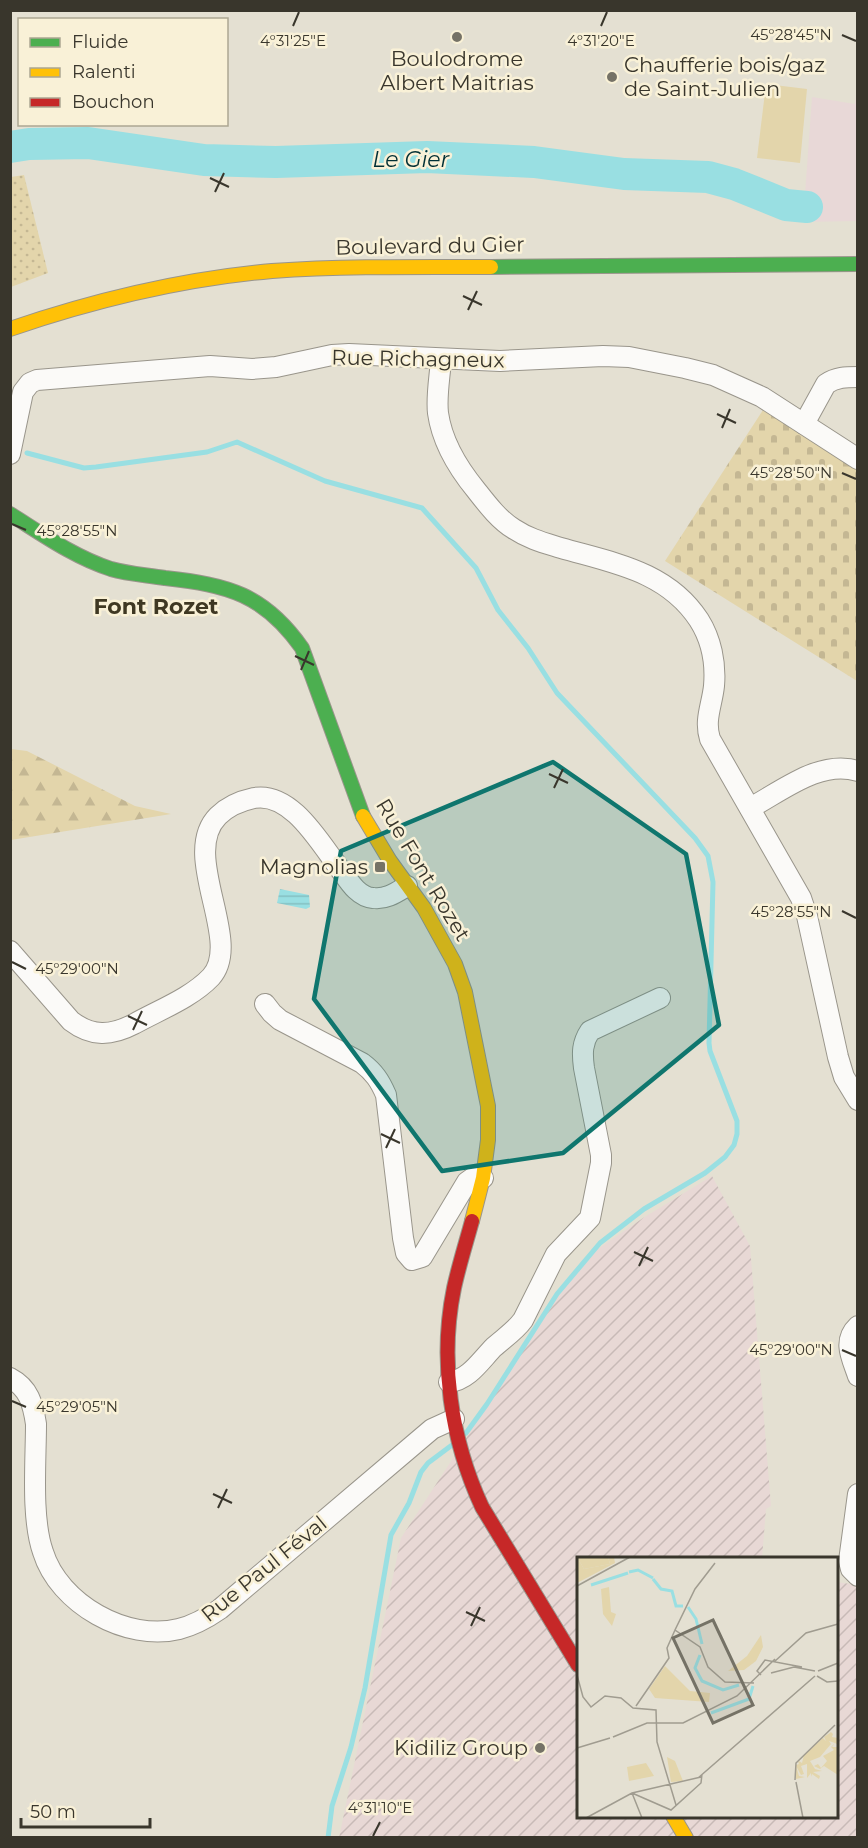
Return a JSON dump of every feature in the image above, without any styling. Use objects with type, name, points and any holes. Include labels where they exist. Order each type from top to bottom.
[{"type":"main road","name":"Boulevard du Gier","points":[[10,329],[41,318],[145,290],[207,279],[307,269],[640,264],[858,264]]},
{"type":"main road","name":"Rue Font Rozet","points":[[10,514],[94,563],[131,574],[221,586],[244,594],[282,621],[292,631],[302,648],[364,819],[406,886],[434,924],[455,964],[465,992],[488,1106],[488,1140],[483,1178],[454,1288],[448,1333],[449,1382],[455,1424],[470,1481],[494,1530],[577,1662]]},
{"type":"main road","points":[[674,1818],[686,1838]]},
{"type":"street","name":"Rue Richagneux","points":[[12,446],[23,392],[30,383],[37,380],[210,366],[252,369],[276,367],[332,355],[526,361],[581,357],[629,357],[721,378],[762,397],[858,459]]},
{"type":"street","points":[[441,359],[438,412],[445,440],[462,472],[492,510],[513,529],[534,540],[654,578],[688,605],[700,622],[709,642],[714,664],[714,686],[707,729],[710,740],[801,898],[838,1058],[844,1077],[858,1100]]},
{"type":"street","points":[[804,424],[826,384],[843,377],[858,377]]},
{"type":"street","points":[[750,808],[805,777],[827,769],[847,768],[858,771]]},
{"type":"street","points":[[10,951],[71,1021],[81,1029],[92,1033],[105,1034],[123,1030],[191,993],[212,976],[220,962],[221,945],[206,863],[205,845],[209,829],[217,817],[230,806],[244,800],[261,797],[280,801],[297,813],[355,890],[373,898],[391,896],[406,886]]},
{"type":"street","points":[[449,1382],[465,1377],[495,1346],[517,1328],[556,1254],[590,1218],[601,1155],[584,1068],[582,1053],[584,1040],[590,1031],[660,998]]},
{"type":"street","points":[[265,1004],[280,1020],[362,1063],[380,1081],[386,1095],[403,1238],[406,1253],[412,1260],[422,1257],[467,1182],[474,1177],[483,1178]]},
{"type":"street","points":[[858,1326],[849,1335],[848,1346],[858,1376]]},
{"type":"street","name":"Rue Paul Féval","points":[[10,1378],[21,1384],[29,1396],[36,1424],[37,1526],[43,1553],[65,1588],[81,1603],[102,1617],[129,1628],[153,1632],[178,1630],[201,1622],[220,1609],[432,1429],[455,1424]]},
{"type":"street","points":[[858,1494],[849,1561],[851,1569],[858,1576]]},
{"type":"highlighted area","points":[[553,762],[686,854],[719,1025],[563,1153],[442,1171],[314,999],[341,851]]},
{"type":"shaded area","points":[[857,87],[857,221],[803,222],[812,97],[855,104]]},
{"type":"shaded area","points":[[712,1176],[750,1246],[771,1506],[766,1509],[762,1557],[577,1557],[577,1818],[838,1818],[838,1582],[857,1585],[857,1837],[339,1838],[401,1538],[582,1260],[643,1218]]},
{"type":"green space","points":[[766,84],[807,89],[800,163],[757,158]]},
{"type":"green space","points":[[24,175],[48,273],[11,287],[11,177]]},
{"type":"green space","points":[[763,410],[857,470],[857,681],[665,561]]},
{"type":"green space","points":[[11,749],[27,751],[135,806],[171,814],[11,840]]},
{"type":"water","points":[[280,889],[309,895],[310,907],[306,909],[277,903]]},
{"type":"waterway","name":"Le Gier","points":[[10,147],[29,144],[88,143],[204,160],[276,162],[427,157],[534,162],[624,174],[708,177],[734,184],[786,205],[807,207]]},
{"type":"waterway","points":[[27,453],[84,468],[207,452],[237,442],[325,481],[422,508],[476,568],[498,610],[528,648],[557,693],[695,838],[708,856],[713,882],[709,1043],[737,1121],[734,1145],[725,1157],[705,1173],[644,1209],[600,1243],[557,1294],[466,1433]]},
{"type":"waterway","points":[[328,1838],[332,1806],[351,1747],[365,1688],[391,1535],[409,1503],[421,1472],[428,1463],[452,1445]]},
{"type":"traffic: fast","points":[[491,267],[858,264]]},
{"type":"traffic: fast","points":[[10,514],[59,545],[97,564],[124,572],[208,584],[226,589],[243,595],[273,615],[302,648],[363,816]]},
{"type":"traffic: slow","points":[[10,329],[107,300],[205,279],[272,271],[327,268],[491,267]]},
{"type":"traffic: slow","points":[[363,816],[390,861],[424,908],[455,964],[465,992],[488,1106],[488,1140],[483,1178],[472,1221]]},
{"type":"traffic: slow","points":[[674,1818],[686,1838]]},
{"type":"traffic: jam","points":[[472,1221],[454,1288],[448,1344],[451,1400],[462,1455],[482,1507],[577,1663]]},
{"type":"place","name":"Boulodrome Albert Maitrias","points":[[457,37]]},
{"type":"place","name":"Chaufferie bois/gaz de Saint-Julien","points":[[612,77]]},
{"type":"place","name":"Magnolias","points":[[380,867]]},
{"type":"place","name":"Kidiliz Group","points":[[540,1748]]},
{"type":"district","name":"Font Rozet","points":[[156,606]]}]
